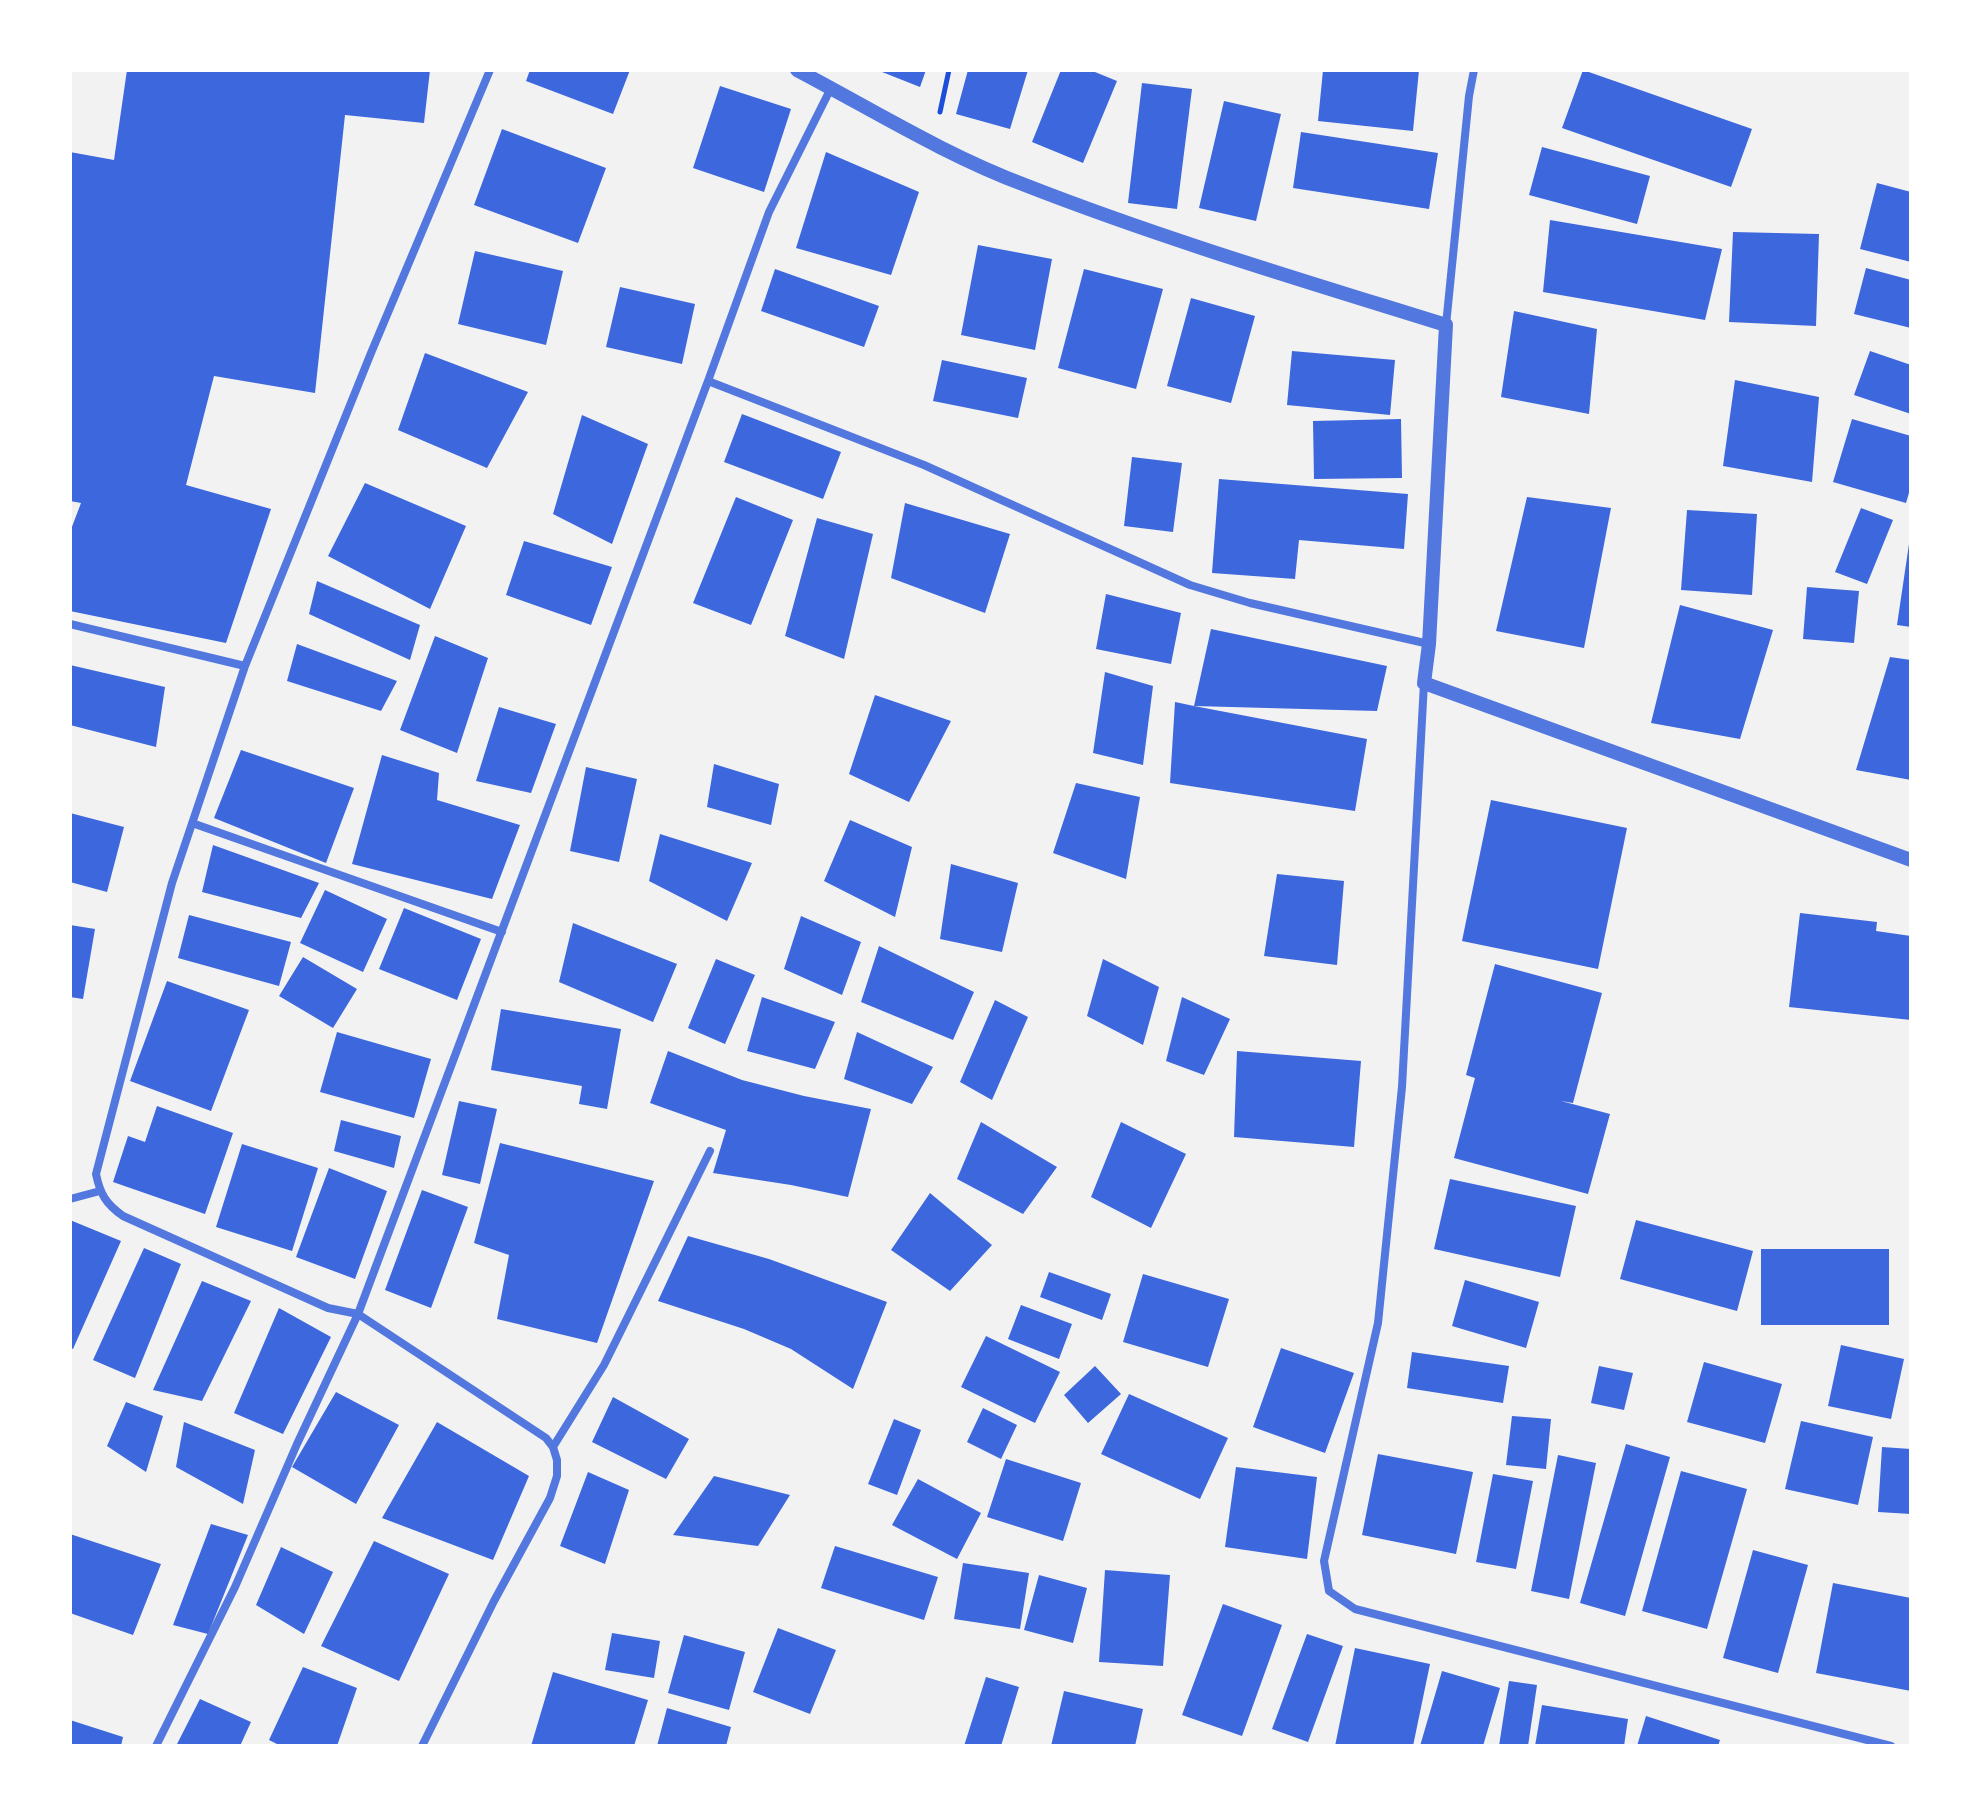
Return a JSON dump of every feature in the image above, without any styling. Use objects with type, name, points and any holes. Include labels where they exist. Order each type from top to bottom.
[{"type":"street","points":[[422,1746],[494,1601],[550,1498],[557,1476],[553,1447],[546,1438],[358,1314],[328,1308],[123,1216],[108,1205],[100,1191],[96,1174],[172,883],[245,666],[371,353],[490,70]]},
{"type":"street","points":[[797,70],[933,145],[1023,185],[1228,257],[1446,325]]},
{"type":"street","points":[[1474,70],[1446,325],[1399,1119],[1378,1323],[1324,1561],[1329,1591],[1355,1609],[1891,1746]]},
{"type":"street","points":[[156,1746],[235,1587],[358,1314],[769,212],[831,88]]},
{"type":"street","points":[[708,381],[924,465],[1190,585],[1250,603],[1429,644]]},
{"type":"street","points":[[70,624],[245,666]]},
{"type":"street","points":[[1424,683],[1911,860]]},
{"type":"street","points":[[192,823],[502,932]]},
{"type":"street","points":[[553,1447],[604,1365],[710,1151]]},
{"type":"street","points":[[70,1199],[100,1191]]},
{"type":"building","points":[[127,70],[430,70],[424,123],[345,115],[315,393],[214,376],[186,485],[271,509],[226,643],[70,611],[70,532],[81,503],[70,501],[70,152],[114,160]]},
{"type":"building","points":[[530,70],[630,70],[613,114],[526,81]]},
{"type":"building","points":[[877,70],[926,70],[920,87]]},
{"type":"building","points":[[968,70],[1028,70],[1010,129],[956,114]]},
{"type":"building","points":[[1061,70],[1090,70],[1117,81],[1083,163],[1032,142]]},
{"type":"building","points":[[1323,70],[1419,70],[1413,131],[1318,121]]},
{"type":"building","points":[[1583,70],[1752,129],[1731,187],[1562,128]]},
{"type":"building","points":[[1142,83],[1192,89],[1177,209],[1128,203]]},
{"type":"building","points":[[720,86],[791,109],[764,192],[693,168]]},
{"type":"building","points":[[1224,101],[1281,114],[1256,221],[1199,208]]},
{"type":"building","points":[[502,129],[606,168],[578,243],[474,205]]},
{"type":"building","points":[[1301,132],[1438,153],[1429,209],[1293,188]]},
{"type":"building","points":[[1542,147],[1650,176],[1637,224],[1529,195]]},
{"type":"building","points":[[826,152],[919,192],[891,275],[796,248]]},
{"type":"building","points":[[1877,183],[1911,192],[1911,262],[1860,249]]},
{"type":"building","points":[[1550,220],[1722,249],[1705,320],[1543,292]]},
{"type":"building","points":[[1733,232],[1819,234],[1816,326],[1729,322]]},
{"type":"building","points":[[978,245],[1052,259],[1035,350],[961,335]]},
{"type":"building","points":[[475,251],[563,271],[546,345],[458,324]]},
{"type":"building","points":[[1866,268],[1911,280],[1911,328],[1854,314]]},
{"type":"building","points":[[775,269],[879,306],[864,347],[761,311]]},
{"type":"building","points":[[1084,269],[1163,289],[1136,389],[1058,368]]},
{"type":"building","points":[[620,287],[695,304],[682,364],[606,347]]},
{"type":"building","points":[[1191,298],[1255,316],[1231,403],[1167,386]]},
{"type":"building","points":[[1514,311],[1597,329],[1589,414],[1501,397]]},
{"type":"building","points":[[1292,351],[1395,360],[1390,415],[1287,405]]},
{"type":"building","points":[[1870,351],[1911,365],[1911,414],[1854,395]]},
{"type":"building","points":[[425,353],[528,392],[487,468],[398,430]]},
{"type":"building","points":[[942,360],[1027,378],[1018,418],[933,401]]},
{"type":"building","points":[[1735,380],[1819,397],[1812,482],[1723,466]]},
{"type":"building","points":[[742,414],[841,452],[823,499],[724,462]]},
{"type":"building","points":[[582,415],[648,444],[612,544],[553,514]]},
{"type":"building","points":[[1401,419],[1402,478],[1314,479],[1313,421]]},
{"type":"building","points":[[1852,419],[1911,436],[1911,486],[1906,503],[1833,482]]},
{"type":"building","points":[[1132,457],[1182,463],[1173,532],[1124,526]]},
{"type":"building","points":[[1219,479],[1408,494],[1404,549],[1299,540],[1295,579],[1212,573]]},
{"type":"building","points":[[365,483],[466,526],[430,609],[328,556]]},
{"type":"building","points":[[736,497],[793,520],[751,625],[693,603]]},
{"type":"building","points":[[1527,497],[1611,508],[1584,648],[1496,631]]},
{"type":"building","points":[[905,503],[1010,534],[985,613],[891,578]]},
{"type":"building","points":[[1861,508],[1893,520],[1867,584],[1835,572]]},
{"type":"building","points":[[1687,510],[1757,514],[1752,595],[1681,590]]},
{"type":"building","points":[[817,518],[873,534],[844,659],[785,636]]},
{"type":"building","points":[[524,541],[612,567],[591,625],[506,595]]},
{"type":"building","points":[[1911,544],[1911,627],[1897,625]]},
{"type":"building","points":[[317,581],[420,625],[410,660],[309,614]]},
{"type":"building","points":[[1807,587],[1859,591],[1854,643],[1803,639]]},
{"type":"building","points":[[1106,594],[1181,613],[1171,664],[1096,649]]},
{"type":"building","points":[[1680,605],[1773,630],[1740,739],[1651,723]]},
{"type":"building","points":[[1211,629],[1387,666],[1377,711],[1194,706]]},
{"type":"building","points":[[435,636],[488,658],[457,753],[400,730]]},
{"type":"building","points":[[297,644],[397,681],[381,711],[287,681]]},
{"type":"building","points":[[1890,657],[1911,660],[1911,780],[1856,770]]},
{"type":"building","points":[[70,665],[165,687],[156,747],[70,725]]},
{"type":"building","points":[[1105,672],[1153,686],[1143,765],[1093,753]]},
{"type":"building","points":[[875,695],[951,721],[909,802],[849,774]]},
{"type":"building","points":[[1175,702],[1367,739],[1355,811],[1170,783]]},
{"type":"building","points":[[499,707],[556,724],[531,793],[476,781]]},
{"type":"building","points":[[241,750],[354,788],[326,863],[214,818]]},
{"type":"building","points":[[382,755],[439,773],[437,800],[520,825],[492,899],[352,864]]},
{"type":"building","points":[[714,764],[779,784],[771,825],[707,807]]},
{"type":"building","points":[[586,767],[637,779],[619,862],[570,851]]},
{"type":"building","points":[[1076,783],[1140,797],[1126,879],[1053,853]]},
{"type":"building","points":[[1491,800],[1627,828],[1598,969],[1462,941]]},
{"type":"building","points":[[70,813],[124,827],[107,892],[70,882]]},
{"type":"building","points":[[850,820],[912,847],[895,917],[824,881]]},
{"type":"building","points":[[660,834],[752,863],[727,921],[649,881]]},
{"type":"building","points":[[213,845],[319,883],[301,918],[202,892]]},
{"type":"building","points":[[951,864],[1018,883],[1002,952],[940,939]]},
{"type":"building","points":[[1277,874],[1344,881],[1337,965],[1264,956]]},
{"type":"building","points":[[325,890],[387,919],[363,972],[300,943]]},
{"type":"building","points":[[404,908],[481,939],[457,1000],[379,969]]},
{"type":"building","points":[[1800,913],[1877,922],[1876,931],[1911,936],[1911,1020],[1789,1007]]},
{"type":"building","points":[[189,915],[291,942],[279,986],[178,958]]},
{"type":"building","points":[[801,916],[861,942],[842,995],[784,969]]},
{"type":"building","points":[[573,923],[677,964],[653,1022],[559,982]]},
{"type":"building","points":[[70,925],[95,929],[83,999],[70,997]]},
{"type":"building","points":[[879,946],[974,992],[953,1040],[861,1002]]},
{"type":"building","points":[[303,957],[357,989],[333,1028],[279,996]]},
{"type":"building","points":[[716,959],[755,975],[725,1044],[688,1028]]},
{"type":"building","points":[[1103,959],[1159,987],[1143,1045],[1087,1016]]},
{"type":"building","points":[[1495,964],[1602,993],[1573,1103],[1561,1101],[1610,1114],[1588,1194],[1454,1158],[1475,1078],[1466,1075]]},
{"type":"building","points":[[167,981],[249,1010],[211,1111],[130,1081]]},
{"type":"building","points":[[762,997],[835,1022],[815,1069],[747,1051]]},
{"type":"building","points":[[1182,997],[1230,1019],[1204,1075],[1166,1061]]},
{"type":"building","points":[[995,1000],[1028,1017],[992,1100],[960,1082]]},
{"type":"building","points":[[501,1009],[621,1029],[607,1109],[579,1104],[582,1086],[491,1070]]},
{"type":"building","points":[[337,1032],[431,1059],[414,1118],[320,1092]]},
{"type":"building","points":[[857,1032],[933,1067],[912,1104],[844,1079]]},
{"type":"building","points":[[668,1051],[742,1080],[871,1109],[848,1197],[713,1173],[726,1130],[650,1103]]},
{"type":"building","points":[[1237,1051],[1361,1061],[1354,1147],[1234,1137]]},
{"type":"building","points":[[459,1101],[497,1109],[480,1184],[442,1175]]},
{"type":"building","points":[[157,1106],[233,1133],[205,1214],[113,1182],[128,1136],[145,1142]]},
{"type":"building","points":[[341,1120],[401,1136],[394,1168],[334,1151]]},
{"type":"building","points":[[981,1122],[1057,1167],[1023,1214],[957,1179]]},
{"type":"building","points":[[1121,1122],[1186,1154],[1151,1228],[1091,1197]]},
{"type":"building","points":[[500,1143],[654,1181],[597,1343],[497,1319],[509,1255],[474,1243]]},
{"type":"building","points":[[242,1144],[318,1168],[292,1251],[216,1227]]},
{"type":"building","points":[[329,1168],[387,1191],[355,1279],[296,1257]]},
{"type":"building","points":[[1450,1179],[1576,1206],[1560,1277],[1434,1249]]},
{"type":"building","points":[[422,1190],[468,1207],[431,1308],[385,1290]]},
{"type":"building","points":[[930,1193],[992,1245],[950,1291],[891,1250]]},
{"type":"building","points":[[70,1220],[121,1241],[73,1349],[70,1348]]},
{"type":"building","points":[[1636,1220],[1753,1251],[1737,1311],[1620,1279]]},
{"type":"building","points":[[688,1236],[769,1259],[887,1302],[853,1389],[791,1349],[744,1329],[658,1301]]},
{"type":"building","points":[[144,1248],[181,1264],[135,1378],[93,1360]]},
{"type":"building","points":[[1761,1249],[1889,1249],[1889,1325],[1761,1325]]},
{"type":"building","points":[[1049,1272],[1111,1294],[1102,1320],[1040,1297]]},
{"type":"building","points":[[1143,1274],[1229,1299],[1208,1367],[1123,1342]]},
{"type":"building","points":[[1465,1280],[1539,1302],[1526,1348],[1452,1326]]},
{"type":"building","points":[[202,1281],[251,1301],[202,1401],[153,1390]]},
{"type":"building","points":[[1021,1305],[1072,1324],[1059,1359],[1008,1339]]},
{"type":"building","points":[[279,1308],[331,1337],[283,1434],[234,1413]]},
{"type":"building","points":[[986,1336],[1060,1372],[1035,1423],[961,1387]]},
{"type":"building","points":[[1841,1345],[1904,1359],[1891,1419],[1828,1406]]},
{"type":"building","points":[[1281,1348],[1354,1373],[1325,1453],[1253,1427]]},
{"type":"building","points":[[1412,1352],[1509,1366],[1503,1403],[1407,1388]]},
{"type":"building","points":[[1704,1362],[1782,1384],[1765,1443],[1687,1422]]},
{"type":"building","points":[[1095,1366],[1121,1394],[1088,1423],[1064,1395]]},
{"type":"building","points":[[1599,1366],[1633,1373],[1624,1410],[1591,1403]]},
{"type":"building","points":[[336,1392],[399,1425],[356,1504],[292,1467]]},
{"type":"building","points":[[1129,1394],[1228,1438],[1200,1499],[1101,1454]]},
{"type":"building","points":[[613,1397],[689,1439],[666,1479],[592,1442]]},
{"type":"building","points":[[126,1402],[163,1416],[146,1472],[107,1446]]},
{"type":"building","points":[[983,1408],[1017,1425],[1001,1459],[967,1442]]},
{"type":"building","points":[[1512,1416],[1551,1419],[1546,1469],[1506,1465]]},
{"type":"building","points":[[894,1419],[921,1430],[897,1495],[868,1484]]},
{"type":"building","points":[[1801,1421],[1873,1437],[1858,1505],[1785,1489]]},
{"type":"building","points":[[184,1422],[255,1450],[243,1504],[176,1467]]},
{"type":"building","points":[[437,1422],[529,1476],[493,1560],[382,1518]]},
{"type":"building","points":[[1626,1444],[1670,1457],[1625,1616],[1580,1603]]},
{"type":"building","points":[[1882,1447],[1911,1449],[1911,1514],[1878,1512]]},
{"type":"building","points":[[1378,1454],[1473,1472],[1456,1554],[1362,1535]]},
{"type":"building","points":[[1558,1455],[1596,1463],[1569,1599],[1531,1591]]},
{"type":"building","points":[[1006,1459],[1081,1483],[1063,1541],[987,1517]]},
{"type":"building","points":[[1236,1467],[1317,1477],[1307,1559],[1225,1547]]},
{"type":"building","points":[[1681,1471],[1747,1489],[1707,1629],[1642,1611]]},
{"type":"building","points":[[588,1472],[629,1490],[605,1564],[560,1546]]},
{"type":"building","points":[[1493,1474],[1533,1481],[1516,1569],[1476,1562]]},
{"type":"building","points":[[714,1476],[790,1495],[758,1546],[673,1535]]},
{"type":"building","points":[[918,1479],[981,1513],[957,1559],[892,1525]]},
{"type":"building","points":[[211,1524],[248,1535],[208,1634],[173,1625]]},
{"type":"building","points":[[70,1534],[161,1564],[133,1635],[70,1613]]},
{"type":"building","points":[[374,1541],[449,1574],[399,1681],[321,1646]]},
{"type":"building","points":[[835,1546],[938,1577],[924,1620],[821,1588]]},
{"type":"building","points":[[281,1547],[333,1572],[304,1634],[256,1605]]},
{"type":"building","points":[[1753,1550],[1808,1565],[1778,1673],[1723,1658]]},
{"type":"building","points":[[963,1563],[1029,1573],[1020,1629],[954,1619]]},
{"type":"building","points":[[1105,1570],[1170,1575],[1163,1666],[1099,1662]]},
{"type":"building","points":[[1039,1575],[1087,1588],[1073,1643],[1024,1630]]},
{"type":"building","points":[[1833,1583],[1911,1598],[1911,1691],[1816,1673]]},
{"type":"building","points":[[1223,1604],[1282,1625],[1242,1736],[1182,1715]]},
{"type":"building","points":[[778,1628],[836,1650],[810,1714],[753,1692]]},
{"type":"building","points":[[612,1633],[660,1641],[654,1678],[605,1670]]},
{"type":"building","points":[[1307,1634],[1343,1646],[1308,1742],[1272,1729]]},
{"type":"building","points":[[684,1635],[745,1652],[729,1710],[668,1693]]},
{"type":"building","points":[[1355,1648],[1430,1664],[1413,1746],[1335,1746]]},
{"type":"building","points":[[303,1667],[357,1688],[337,1746],[281,1746],[269,1740]]},
{"type":"building","points":[[1442,1671],[1500,1688],[1483,1746],[1420,1746]]},
{"type":"building","points":[[553,1672],[648,1700],[634,1746],[531,1746]]},
{"type":"building","points":[[986,1677],[1019,1687],[1001,1746],[964,1746]]},
{"type":"building","points":[[1509,1681],[1537,1685],[1528,1746],[1499,1746]]},
{"type":"building","points":[[1064,1691],[1143,1709],[1135,1746],[1051,1746]]},
{"type":"building","points":[[200,1699],[251,1722],[240,1746],[176,1746]]},
{"type":"building","points":[[1542,1705],[1628,1719],[1624,1746],[1535,1746]]},
{"type":"building","points":[[667,1708],[731,1727],[726,1746],[657,1746]]},
{"type":"building","points":[[1646,1716],[1720,1740],[1718,1746],[1637,1746]]},
{"type":"building","points":[[70,1720],[123,1737],[121,1746],[70,1746]]}]
